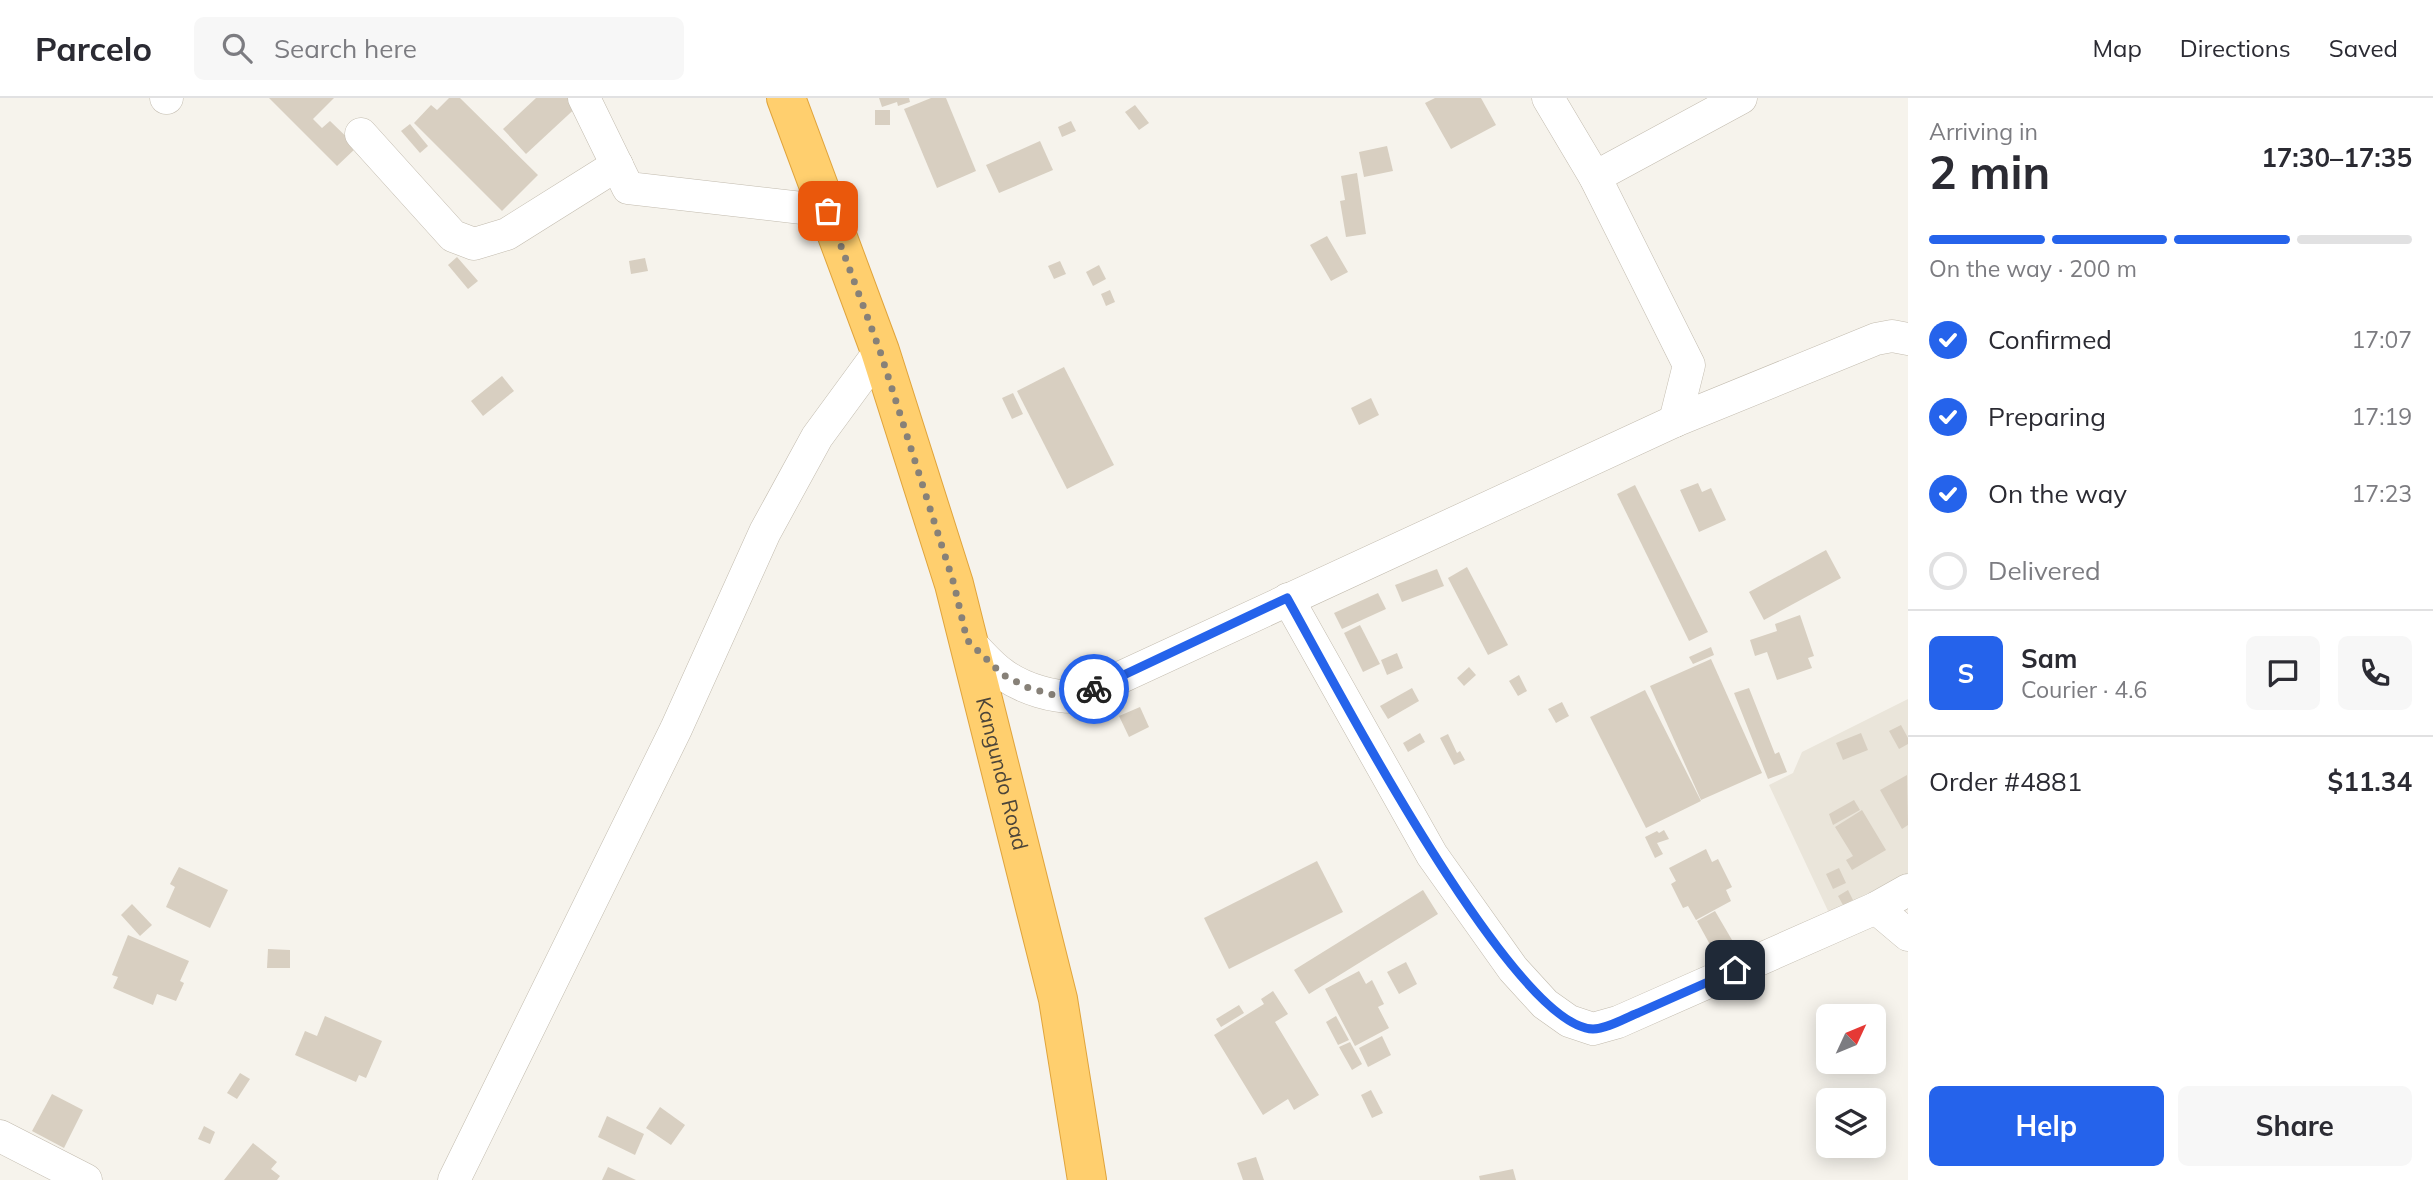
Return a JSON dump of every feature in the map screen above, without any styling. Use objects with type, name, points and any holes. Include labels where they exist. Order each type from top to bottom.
[{"type":"highway","name":"Kangundo Road","points":[[786,98],[880,351],[954,584],[1058,999],[1087,1180]]},
{"type":"street","points":[[584,98],[628,188],[828,211]]},
{"type":"street","points":[[1548,98],[1595,177],[1689,365],[1675,421]]},
{"type":"street","points":[[1595,177],[1741,98]]},
{"type":"street","points":[[361,134],[453,236],[474,243],[507,234],[617,166]]},
{"type":"street","points":[[967,640],[1003,675],[1029,688],[1064,698],[1078,697],[1287,598],[1675,421],[1876,339],[1892,336],[1908,339]]},
{"type":"street","points":[[454,1180],[676,729],[765,532],[817,437],[880,351]]},
{"type":"street","points":[[1287,598],[1432,855],[1514,969],[1545,1004],[1569,1021],[1593,1029],[1618,1022],[1876,908],[1908,890]]},
{"type":"street","points":[[1876,908],[1908,935]]},
{"type":"street","points":[[0,1136],[86,1180]]},
{"type":"shaded area","points":[[1908,699],[1908,873],[1829,913],[1769,785],[1793,773],[1802,752]]},
{"type":"building","points":[[269,98],[334,98],[313,119],[322,128],[330,121],[357,147],[337,166]]},
{"type":"building","points":[[449,98],[460,98],[538,175],[502,211],[414,123],[431,105],[437,110]]},
{"type":"building","points":[[536,98],[576,98],[581,103],[526,154],[503,129]]},
{"type":"building","points":[[879,98],[909,98],[910,102],[898,106],[897,102],[882,107]]},
{"type":"building","points":[[931,98],[946,98],[976,171],[937,188],[904,109]]},
{"type":"building","points":[[1435,98],[1481,98],[1496,125],[1451,149],[1425,103]]},
{"type":"building","points":[[1135,105],[1149,123],[1139,130],[1125,112]]},
{"type":"building","points":[[875,110],[890,110],[890,125],[875,125]]},
{"type":"building","points":[[1071,121],[1076,131],[1062,137],[1058,127]]},
{"type":"building","points":[[410,124],[428,146],[420,153],[401,131]]},
{"type":"building","points":[[1040,141],[1053,170],[999,193],[986,165]]},
{"type":"building","points":[[1387,146],[1393,171],[1364,177],[1359,152]]},
{"type":"building","points":[[1357,173],[1366,234],[1346,237],[1340,201],[1345,200],[1341,176]]},
{"type":"building","points":[[1327,236],[1348,272],[1331,281],[1310,245]]},
{"type":"building","points":[[457,257],[478,281],[468,289],[448,265]]},
{"type":"building","points":[[645,258],[648,271],[631,274],[629,261]]},
{"type":"building","points":[[1060,261],[1066,274],[1054,279],[1048,266]]},
{"type":"building","points":[[1099,265],[1106,279],[1093,286],[1086,272]]},
{"type":"building","points":[[1110,290],[1115,302],[1106,306],[1101,294]]},
{"type":"building","points":[[1064,367],[1114,465],[1067,489],[1017,391]]},
{"type":"building","points":[[502,376],[514,391],[483,416],[471,401]]},
{"type":"building","points":[[1013,393],[1023,414],[1012,419],[1002,398]]},
{"type":"building","points":[[1371,398],[1379,415],[1359,425],[1351,408]]},
{"type":"building","points":[[1698,483],[1702,492],[1711,488],[1726,520],[1699,532],[1680,490]]},
{"type":"building","points":[[1635,485],[1708,632],[1689,641],[1617,494]]},
{"type":"building","points":[[1826,550],[1841,578],[1764,620],[1749,592]]},
{"type":"building","points":[[1467,567],[1508,645],[1488,655],[1448,578]]},
{"type":"building","points":[[1437,569],[1444,586],[1402,602],[1395,585]]},
{"type":"building","points":[[1378,593],[1386,609],[1342,629],[1334,613]]},
{"type":"building","points":[[1800,615],[1814,656],[1808,658],[1812,668],[1777,680],[1767,652],[1755,656],[1750,640],[1777,631],[1775,624]]},
{"type":"building","points":[[1360,625],[1380,664],[1363,672],[1344,633]]},
{"type":"building","points":[[1711,647],[1714,655],[1693,664],[1689,657]]},
{"type":"building","points":[[1397,653],[1403,668],[1387,675],[1381,660]]},
{"type":"building","points":[[1711,659],[1762,773],[1701,800],[1650,686]]},
{"type":"building","points":[[1469,667],[1476,675],[1464,686],[1457,678]]},
{"type":"building","points":[[1519,675],[1527,691],[1518,696],[1509,681]]},
{"type":"building","points":[[1412,688],[1419,701],[1388,719],[1380,706]]},
{"type":"building","points":[[1749,688],[1775,754],[1779,752],[1787,772],[1768,779],[1734,693]]},
{"type":"building","points":[[1645,690],[1701,801],[1646,828],[1590,717]]},
{"type":"building","points":[[1562,702],[1569,716],[1556,723],[1548,709]]},
{"type":"building","points":[[1140,707],[1149,727],[1129,737],[1119,716]]},
{"type":"building","points":[[1901,725],[1908,744],[1899,749],[1889,731]]},
{"type":"building","points":[[1420,733],[1425,742],[1408,752],[1403,743]]},
{"type":"building","points":[[1861,733],[1868,750],[1843,760],[1836,743]]},
{"type":"building","points":[[1448,734],[1457,753],[1460,751],[1465,760],[1454,765],[1440,738]]},
{"type":"building","points":[[1907,775],[1908,825],[1902,829],[1880,790]]},
{"type":"building","points":[[1854,800],[1860,810],[1833,825],[1829,814]]},
{"type":"building","points":[[1862,810],[1886,850],[1852,870],[1846,860],[1853,856],[1835,827]]},
{"type":"building","points":[[1664,830],[1669,839],[1657,843],[1663,854],[1655,858],[1645,837]]},
{"type":"building","points":[[1706,849],[1712,862],[1718,859],[1732,887],[1726,890],[1731,901],[1696,920],[1688,906],[1683,908],[1671,884],[1676,881],[1669,868]]},
{"type":"building","points":[[1317,861],[1343,912],[1229,969],[1204,918]]},
{"type":"building","points":[[179,867],[228,890],[210,928],[166,907],[175,887],[170,884]]},
{"type":"building","points":[[1839,868],[1846,883],[1833,889],[1826,874]]},
{"type":"building","points":[[1423,890],[1438,914],[1309,994],[1294,970]]},
{"type":"building","points":[[1848,890],[1853,900],[1843,905],[1838,896]]},
{"type":"building","points":[[132,904],[152,925],[140,936],[121,915]]},
{"type":"building","points":[[1715,911],[1732,940],[1713,950],[1697,921]]},
{"type":"building","points":[[128,935],[189,961],[180,981],[184,983],[176,1001],[157,994],[153,1005],[113,988],[118,977],[112,975]]},
{"type":"building","points":[[268,949],[290,950],[290,968],[267,968]]},
{"type":"building","points":[[1406,962],[1417,984],[1399,994],[1387,972]]},
{"type":"building","points":[[1359,971],[1366,984],[1372,980],[1384,1004],[1378,1007],[1389,1028],[1355,1046],[1325,989]]},
{"type":"building","points":[[1273,991],[1288,1014],[1275,1022],[1319,1095],[1294,1110],[1288,1099],[1263,1115],[1214,1035],[1264,1004],[1261,999]]},
{"type":"building","points":[[1239,1005],[1244,1013],[1221,1027],[1216,1019]]},
{"type":"building","points":[[325,1016],[382,1041],[366,1078],[359,1075],[356,1082],[295,1055],[305,1031],[317,1036]]},
{"type":"building","points":[[1336,1016],[1349,1040],[1338,1045],[1326,1022]]},
{"type":"building","points":[[1382,1036],[1391,1055],[1368,1067],[1359,1048]]},
{"type":"building","points":[[1350,1042],[1362,1064],[1352,1070],[1339,1047]]},
{"type":"building","points":[[240,1073],[250,1079],[237,1099],[227,1093]]},
{"type":"building","points":[[1371,1090],[1383,1113],[1372,1118],[1361,1095]]},
{"type":"building","points":[[52,1094],[83,1110],[64,1148],[32,1131]]},
{"type":"building","points":[[660,1107],[685,1125],[671,1145],[646,1128]]},
{"type":"building","points":[[607,1116],[644,1134],[635,1155],[598,1137]]},
{"type":"building","points":[[204,1126],[215,1132],[210,1144],[198,1139]]},
{"type":"building","points":[[253,1143],[277,1162],[271,1169],[280,1176],[277,1180],[224,1180]]},
{"type":"building","points":[[1256,1157],[1264,1180],[1243,1180],[1237,1163]]},
{"type":"building","points":[[608,1167],[636,1180],[602,1180]]},
{"type":"building","points":[[1513,1169],[1516,1180],[1480,1180],[1479,1176]]},
{"type":"way so far","points":[[828,211],[880,351],[954,584],[967,640],[1003,675],[1029,688],[1064,698],[1078,697],[1094,689]]},
{"type":"route","points":[[1094,689],[1287,598],[1432,855],[1514,969],[1545,1004],[1569,1021],[1593,1029],[1618,1022],[1735,970]]}]
